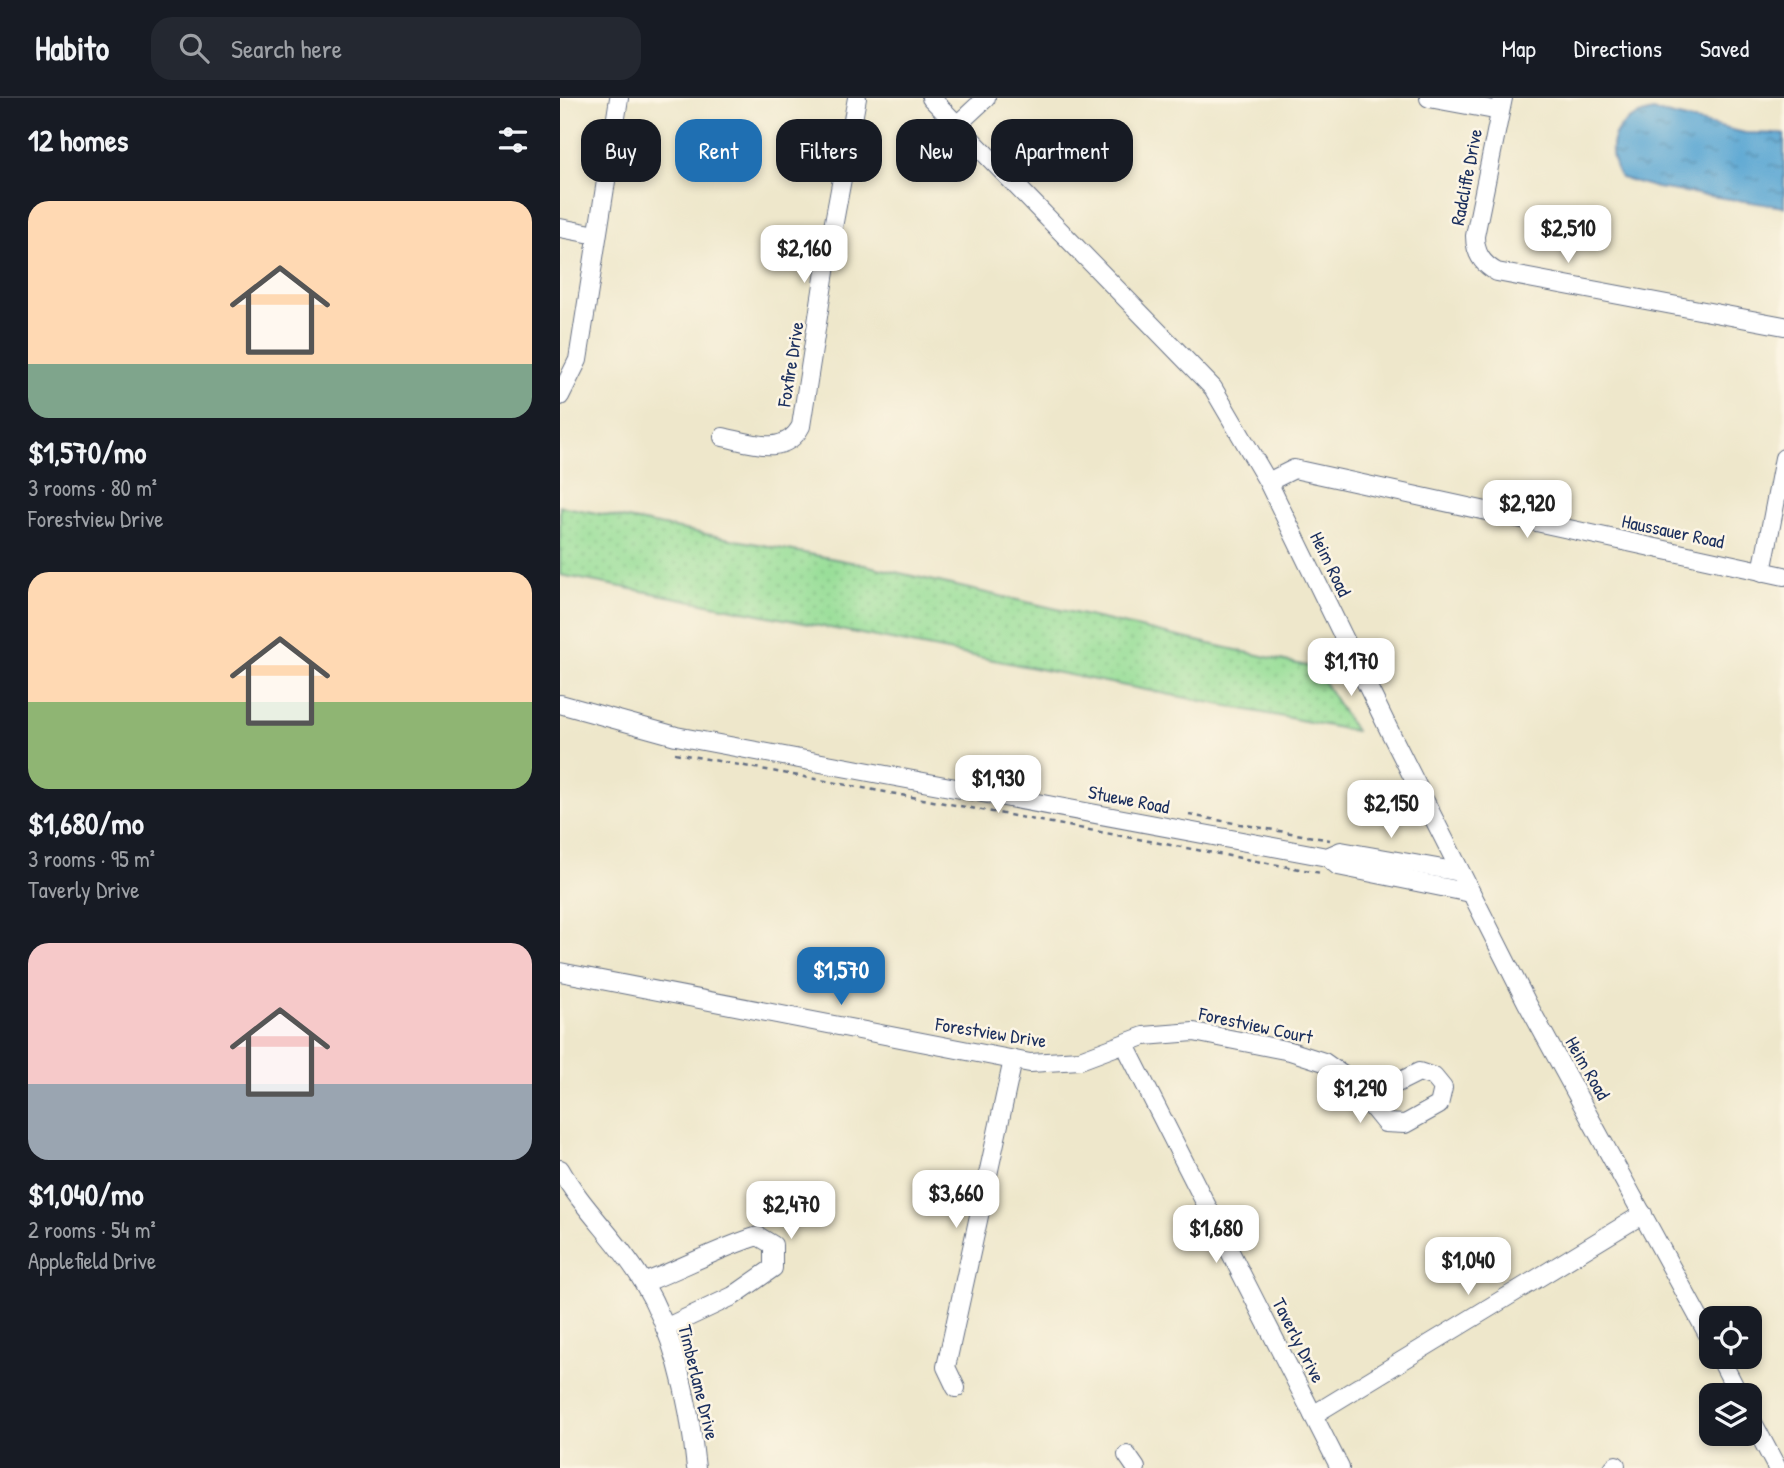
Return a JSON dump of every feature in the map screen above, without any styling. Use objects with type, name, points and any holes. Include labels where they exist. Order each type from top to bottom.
[{"type":"street","points":[[560,396],[578,360],[619,98]]},
{"type":"street","name":"Foxfire Drive","points":[[723,437],[781,445],[790,441],[801,426],[826,265],[857,98]]},
{"type":"street","name":"Heim Road","points":[[931,98],[951,119]]},
{"type":"street","points":[[963,119],[986,98]]},
{"type":"street","points":[[1429,98],[1502,104]]},
{"type":"street","name":"Radcliffe Drive","points":[[1502,104],[1475,236],[1476,250],[1482,267],[1784,326]]},
{"type":"street","name":"Heim Road","points":[[977,146],[1213,388],[1268,482],[1527,1003],[1699,1318]]},
{"type":"street","points":[[560,228],[597,235]]},
{"type":"street","points":[[1762,572],[1784,458]]},
{"type":"street","name":"Haussauer Road","points":[[1268,482],[1294,469],[1784,576]]},
{"type":"street","name":"Stuewe Road","points":[[560,704],[675,744],[1471,893]]},
{"type":"street","name":"Stuewe Road","points":[[1328,866],[1341,852],[1460,872]]},
{"type":"street","name":"Forestview Drive","points":[[560,972],[1013,1060],[1052,1063],[1080,1060],[1125,1045]]},
{"type":"street","name":"Forestview Court","points":[[1125,1045],[1144,1036],[1194,1032],[1290,1051],[1338,1070],[1367,1098]]},
{"type":"street","name":"Taverly Drive","points":[[1125,1045],[1340,1468]]},
{"type":"street","points":[[956,1388],[947,1375],[946,1367],[1013,1060]]},
{"type":"street","name":"Timberlane Drive","points":[[560,1169],[644,1283],[665,1328],[687,1404],[696,1468]]},
{"type":"street","points":[[1313,1415],[1643,1214]]},
{"type":"street","points":[[644,1283],[691,1265],[729,1245],[758,1236],[773,1245],[773,1268],[755,1282],[665,1328]]},
{"type":"street","points":[[1762,1440],[1777,1468]]},
{"type":"path","points":[[675,744],[1328,866]]},
{"type":"green space","points":[[560,506],[856,563],[1315,668],[1355,731],[560,575]]},
{"type":"water","points":[[1653,111],[1745,133],[1784,134],[1784,207],[1657,188],[1621,178],[1612,154],[1615,135],[1629,120]]}]
